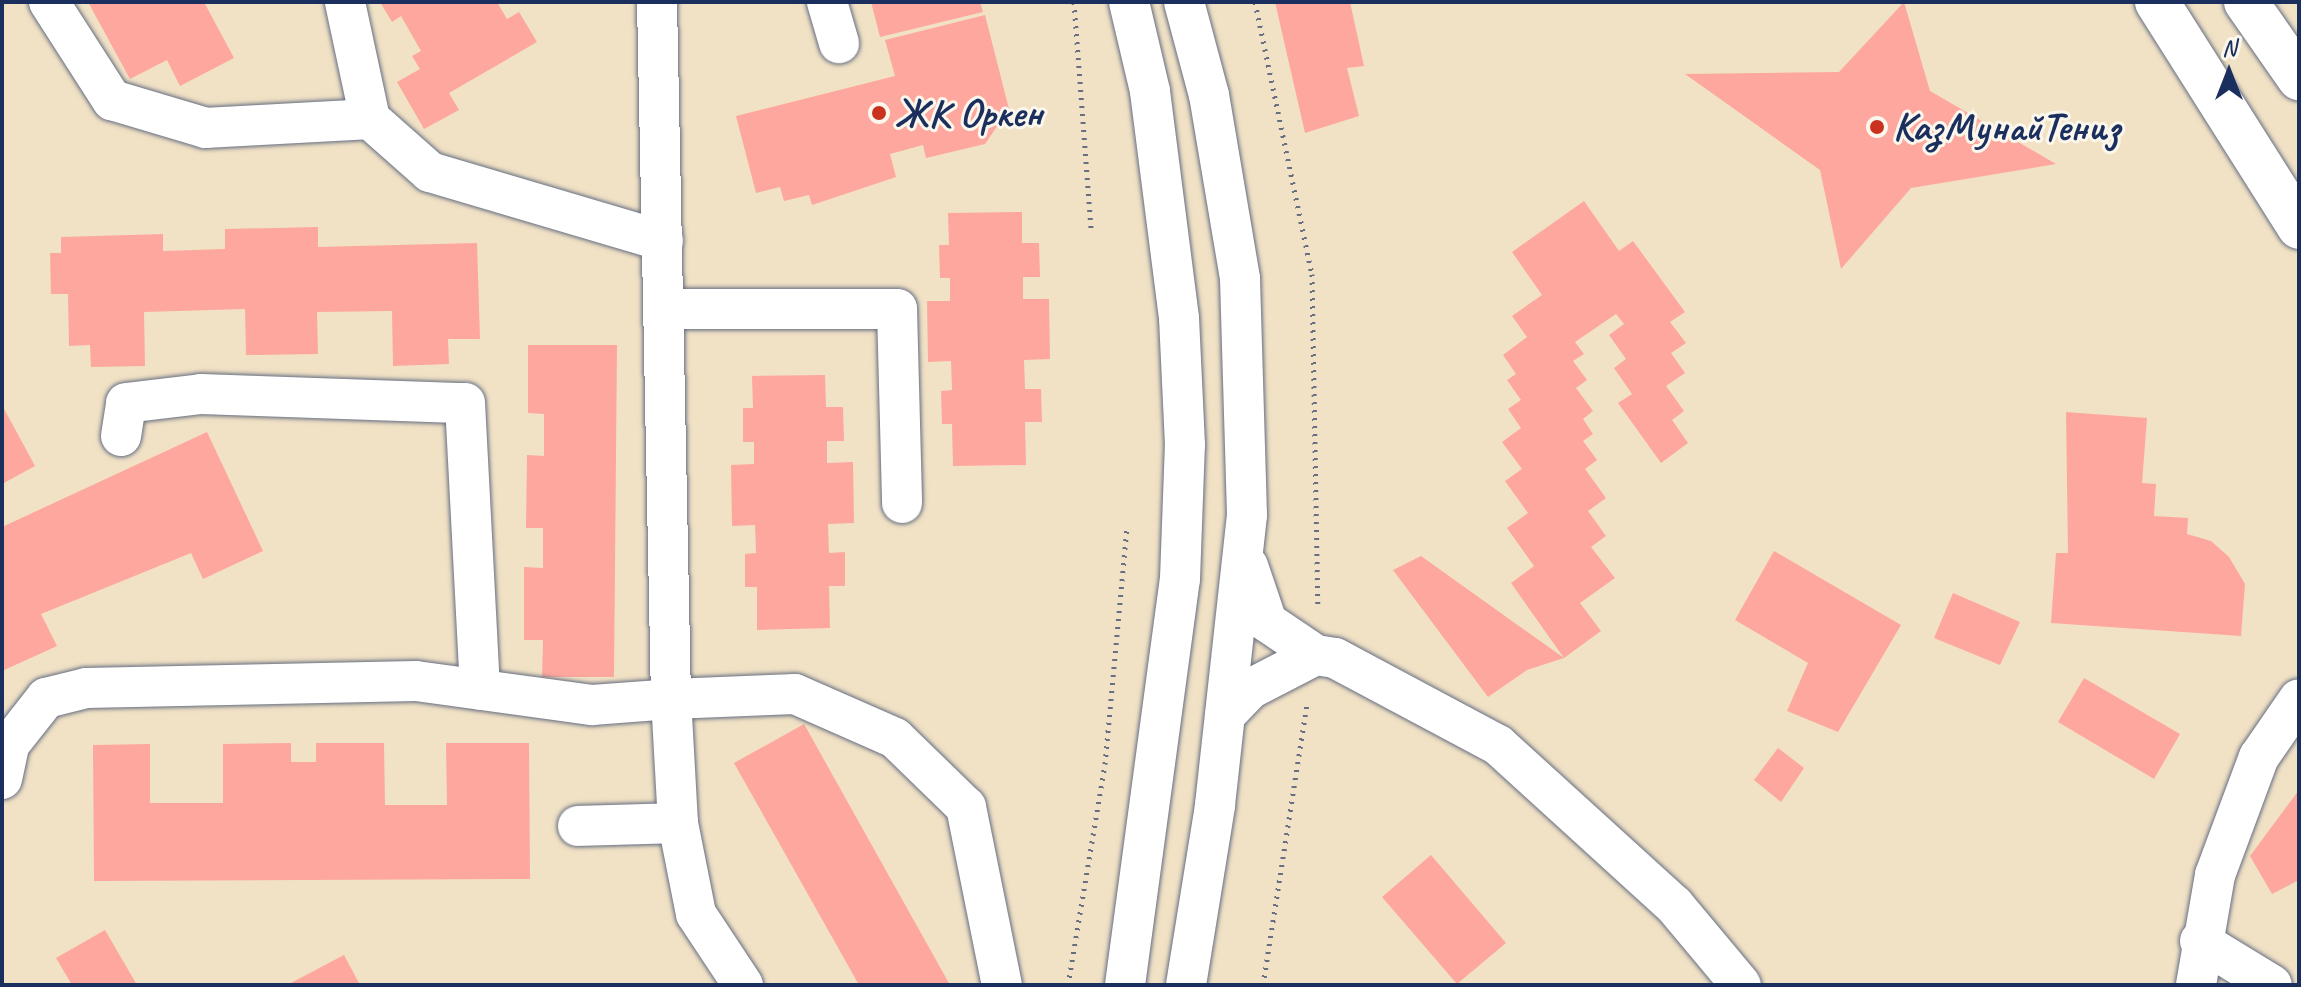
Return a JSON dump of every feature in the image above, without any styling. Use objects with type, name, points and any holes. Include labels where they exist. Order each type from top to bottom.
[{"type":"main road","points":[[2157,2],[2299,227]]},
{"type":"main road","points":[[2246,2],[2299,78]]},
{"type":"street","points":[[49,2],[112,100],[206,128],[370,119]]},
{"type":"street","points":[[345,2],[370,119],[430,172],[663,241]]},
{"type":"street","points":[[657,2],[671,699],[678,823],[696,914],[743,985]]},
{"type":"street","points":[[827,2],[839,43]]},
{"type":"street","points":[[1125,985],[1180,579],[1185,445],[1179,318],[1154,122],[1129,2]]},
{"type":"street","points":[[1184,2],[1209,95],[1240,279],[1244,553],[1225,715],[1186,985]]},
{"type":"street","points":[[663,309],[897,309],[902,503]]},
{"type":"street","points":[[121,436],[126,403],[201,394],[465,403],[480,690]]},
{"type":"street","points":[[1244,553],[1267,622],[1316,655],[1335,658],[1498,745],[1674,905],[1741,985]]},
{"type":"street","points":[[1225,715],[1250,689],[1316,655]]},
{"type":"street","points":[[2,779],[9,745],[46,698],[86,688],[416,681],[592,705],[795,694],[895,738],[966,807],[1002,985]]},
{"type":"street","points":[[2196,985],[2200,941],[2215,875],[2259,757],[2299,699]]},
{"type":"street","points":[[578,826],[678,823]]},
{"type":"street","points":[[2200,941],[2272,985]]},
{"type":"path","points":[[1074,2],[1091,228]]},
{"type":"path","points":[[1255,2],[1312,274],[1316,655],[1263,985]]},
{"type":"path","points":[[1068,985],[1105,764],[1127,526]]},
{"type":"building","points":[[88,2],[204,2],[234,58],[180,86],[167,60],[130,79]]},
{"type":"building","points":[[380,2],[497,2],[507,19],[519,12],[537,42],[449,93],[459,110],[424,129],[397,82],[420,69],[412,56],[421,51],[401,16],[392,22]]},
{"type":"building","name":"ЖК Оркен","points":[[871,2],[980,2],[983,12],[880,37]]},
{"type":"building","points":[[1275,2],[1350,2],[1364,66],[1347,68],[1359,116],[1305,133]]},
{"type":"building","name":"КазМунайТениз","points":[[1904,2],[1930,91],[2056,164],[1911,188],[1841,269],[1820,170],[1685,74],[1839,72]]},
{"type":"building","name":"ЖК Оркен","points":[[985,15],[1009,109],[985,144],[926,158],[923,145],[890,154],[896,177],[812,205],[809,195],[784,201],[780,187],[756,193],[736,116],[895,76],[885,40]]},
{"type":"building","points":[[1584,201],[1619,251],[1633,241],[1685,312],[1670,322],[1686,343],[1671,353],[1685,373],[1666,386],[1684,411],[1672,420],[1688,443],[1661,463],[1618,403],[1632,394],[1614,368],[1626,359],[1609,335],[1624,324],[1616,314],[1575,342],[1584,354],[1573,361],[1587,380],[1576,388],[1593,411],[1583,419],[1593,434],[1583,441],[1597,460],[1585,469],[1606,498],[1588,511],[1606,536],[1591,547],[1615,578],[1580,603],[1601,631],[1564,658],[1511,583],[1534,566],[1507,528],[1528,513],[1505,481],[1522,469],[1502,442],[1521,428],[1508,409],[1521,400],[1507,380],[1516,374],[1503,355],[1527,337],[1512,316],[1542,295],[1512,252]]},
{"type":"building","points":[[1022,212],[1022,243],[1039,243],[1040,277],[1023,277],[1023,299],[1049,299],[1050,359],[1024,360],[1025,389],[1041,389],[1042,422],[1025,422],[1026,465],[953,466],[952,424],[942,424],[941,391],[952,390],[951,361],[928,362],[927,301],[950,301],[950,278],[940,278],[939,245],[949,245],[948,213]]},
{"type":"building","points":[[318,227],[318,247],[477,243],[480,339],[448,339],[449,364],[393,366],[392,311],[317,312],[318,354],[246,355],[245,309],[144,312],[145,366],[91,367],[90,345],[69,346],[68,294],[51,294],[50,253],[61,253],[61,237],[163,234],[163,251],[225,249],[225,229]]},
{"type":"building","points":[[528,345],[617,345],[614,677],[542,677],[543,640],[524,640],[524,567],[543,568],[543,528],[526,528],[527,455],[544,456],[544,414],[528,413]]},
{"type":"building","points":[[825,375],[826,407],[843,407],[844,441],[827,441],[827,463],[853,462],[854,523],[828,524],[829,553],[845,552],[845,586],[829,586],[830,628],[757,630],[757,587],[745,587],[745,554],[756,553],[755,525],[732,526],[731,465],[754,464],[754,442],[743,442],[743,408],[753,408],[752,376]]},
{"type":"building","points":[[2,405],[35,466],[2,484]]},
{"type":"building","points":[[2066,412],[2147,418],[2142,483],[2156,484],[2154,516],[2188,518],[2187,534],[2211,541],[2229,557],[2245,584],[2241,636],[2051,623],[2056,553],[2068,553]]},
{"type":"building","points":[[207,432],[263,551],[203,579],[191,553],[41,614],[57,646],[2,671],[2,527]]},
{"type":"building","points":[[1774,551],[1901,625],[1838,732],[1787,711],[1808,663],[1735,620]]},
{"type":"building","points":[[1421,556],[1564,658],[1527,670],[1488,697],[1393,570]]},
{"type":"building","points":[[1953,593],[2020,622],[2000,665],[1934,638]]},
{"type":"building","points":[[2084,678],[2180,734],[2154,779],[2058,722]]},
{"type":"building","points":[[804,724],[950,985],[859,985],[734,763]]},
{"type":"building","points":[[291,743],[291,762],[316,762],[316,743],[384,743],[385,805],[447,805],[446,743],[529,743],[530,879],[94,881],[93,745],[150,744],[150,803],[223,803],[223,744]]},
{"type":"building","points":[[1778,748],[1804,768],[1781,802],[1754,780]]},
{"type":"building","points":[[2299,790],[2299,880],[2272,894],[2250,856]]},
{"type":"building","points":[[1431,855],[1506,943],[1457,984],[1382,897]]},
{"type":"building","points":[[105,930],[137,985],[72,985],[56,958]]},
{"type":"building","points":[[344,955],[360,985],[287,985]]},
{"type":"place","name":"ЖК Оркен","points":[[879,113]]},
{"type":"place","name":"КазМунайТениз","points":[[1877,127]]}]
